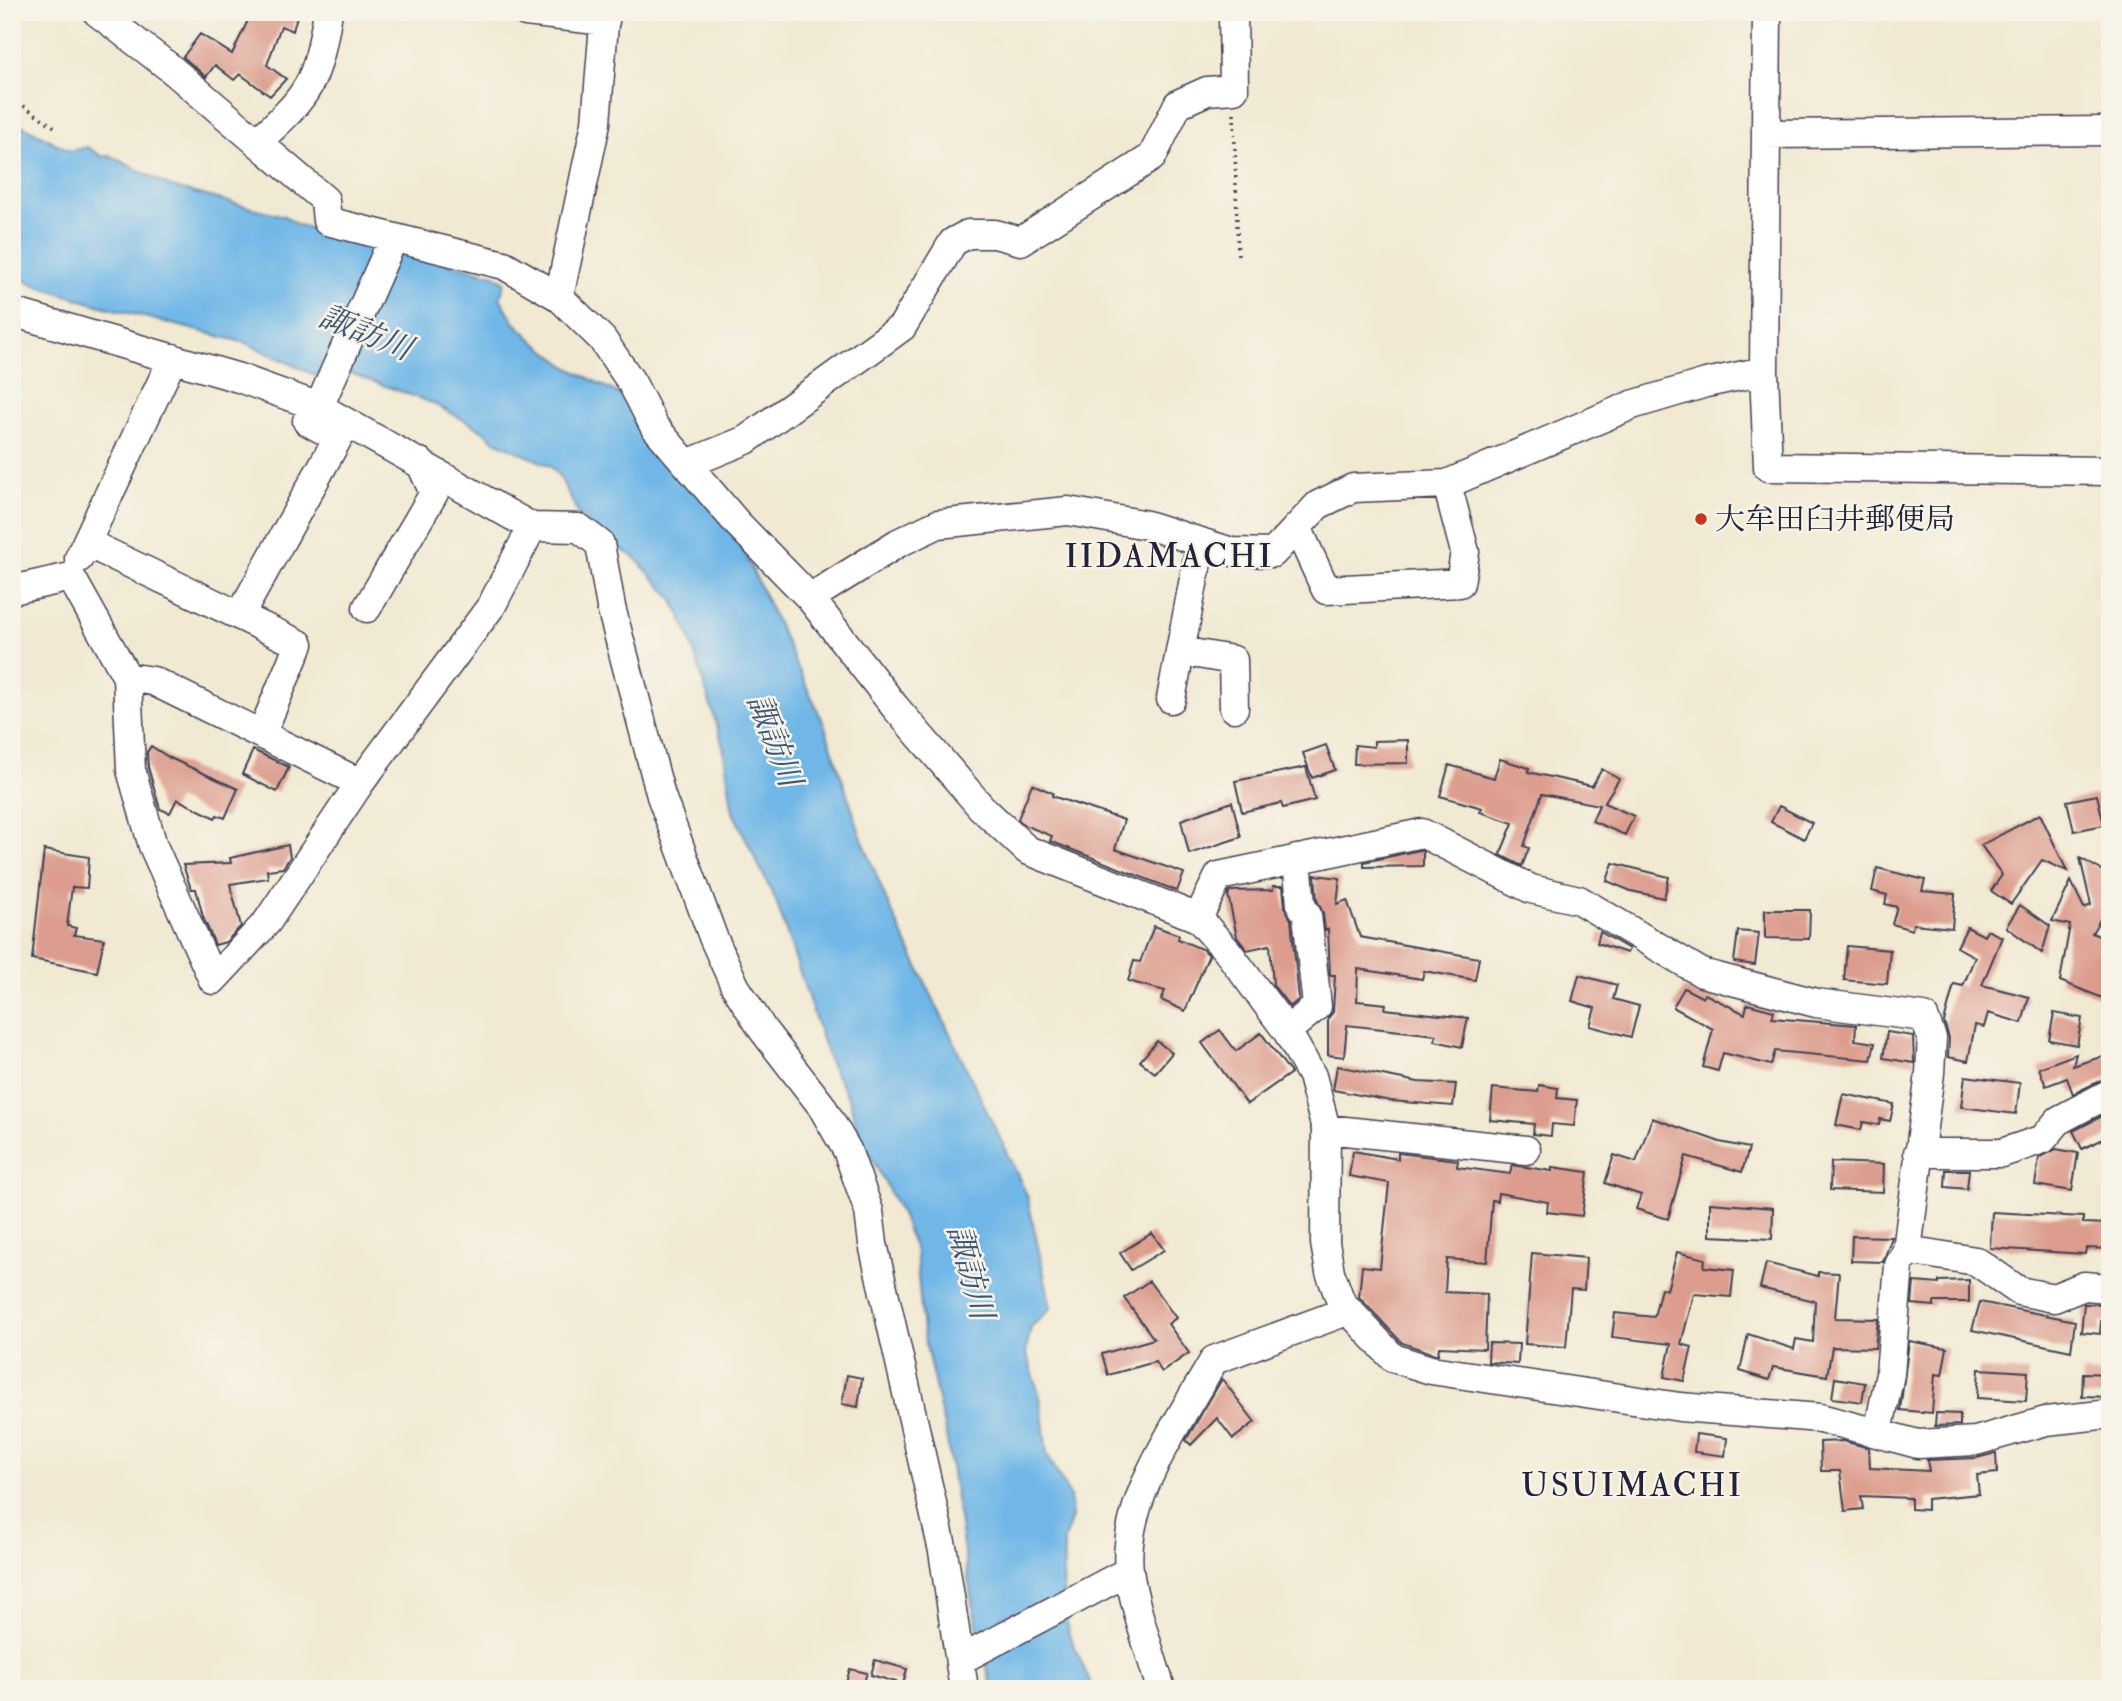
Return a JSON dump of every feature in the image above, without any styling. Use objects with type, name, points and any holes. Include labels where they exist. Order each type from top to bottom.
[{"type":"street","points":[[97,12],[169,67],[325,200],[461,242],[559,297],[602,339],[632,383],[654,426],[737,523],[810,598],[895,707],[981,807],[1027,850],[1198,918],[1228,952],[1287,1031],[1312,1076],[1326,1129],[1325,1243],[1330,1272],[1347,1311],[1393,1358],[1431,1370],[1680,1407],[1820,1418],[1918,1444],[1976,1441],[2046,1421],[2110,1414]]},
{"type":"street","points":[[257,142],[297,106],[316,76],[328,12]]},
{"type":"street","points":[[526,12],[605,16],[596,123],[559,297]]},
{"type":"street","points":[[687,464],[746,440],[902,327],[953,242],[968,234],[995,234],[1021,241],[1152,157],[1178,104],[1207,91],[1234,89],[1233,12]]},
{"type":"street","points":[[1767,12],[1764,371],[1768,467],[2110,471]]},
{"type":"street","points":[[1767,134],[2110,131]]},
{"type":"street","points":[[325,200],[327,221],[393,242],[504,265]]},
{"type":"street","points":[[322,403],[393,242]]},
{"type":"street","points":[[12,312],[322,403],[532,527],[579,528],[600,544],[611,607],[661,796],[713,937],[749,1008],[821,1105],[847,1150],[869,1211],[873,1244],[943,1551],[964,1689]]},
{"type":"street","points":[[71,577],[173,358]]},
{"type":"street","points":[[810,598],[898,543],[938,524],[1068,511],[1147,525],[1233,552],[1273,553],[1318,505],[1353,488],[1447,484],[1632,405],[1706,383],[1764,371]]},
{"type":"street","points":[[240,615],[338,438],[267,400],[264,386]]},
{"type":"street","points":[[367,608],[433,493],[421,462]]},
{"type":"street","points":[[1297,527],[1326,590],[1460,583],[1465,552],[1447,484]]},
{"type":"street","points":[[71,577],[127,677],[131,770],[153,846],[213,980],[267,922],[360,783],[492,605],[532,527]]},
{"type":"street","points":[[1171,699],[1201,542]]},
{"type":"street","points":[[87,543],[299,644],[262,733]]},
{"type":"street","points":[[12,590],[71,577]]},
{"type":"street","points":[[1180,651],[1233,660],[1234,708]]},
{"type":"street","points":[[127,677],[153,681],[360,783]]},
{"type":"street","points":[[1198,918],[1219,876],[1422,832],[1531,889],[1579,900],[1702,973],[1816,1003],[1924,1017],[1932,1038],[1931,1050],[1906,1250],[1899,1265],[1890,1374],[1878,1432]]},
{"type":"street","points":[[1287,1031],[1317,1006],[1307,915],[1301,905],[1297,859]]},
{"type":"street","points":[[1918,1153],[2002,1153],[2043,1139],[2059,1120],[2110,1093]]},
{"type":"street","points":[[1326,1129],[1526,1150]]},
{"type":"street","points":[[1906,1250],[1976,1261],[2019,1291],[2042,1296],[2054,1298],[2084,1286],[2110,1288]]},
{"type":"street","points":[[1161,1689],[1121,1575],[1129,1533],[1142,1492],[1214,1360],[1347,1311]]},
{"type":"street","points":[[960,1660],[1121,1575]]},
{"type":"path","points":[[1234,89],[1238,258]]},
{"type":"path","points":[[12,98],[56,128]]},
{"type":"water","name":"諏訪川","points":[[12,120],[70,151],[87,147],[103,157],[109,155],[171,187],[284,216],[298,225],[494,275],[505,282],[500,298],[515,323],[569,368],[625,397],[740,543],[824,724],[861,836],[887,902],[1027,1195],[1051,1308],[1031,1327],[1026,1351],[1040,1397],[1047,1454],[1070,1496],[1072,1518],[1064,1539],[1063,1602],[1069,1634],[1093,1689],[992,1689],[972,1603],[947,1440],[923,1332],[916,1252],[900,1212],[859,1133],[850,1101],[830,1063],[776,901],[733,812],[723,746],[689,635],[672,598],[634,557],[610,543],[579,515],[560,477],[550,466],[495,441],[481,429],[430,402],[347,372],[323,379],[246,343],[98,305],[12,275]]},
{"type":"building","points":[[251,12],[298,12],[293,31],[281,26],[267,65],[286,79],[270,96],[240,74],[234,80],[215,65],[206,77],[183,57],[200,34],[232,54],[250,16],[254,18],[256,14]]},
{"type":"building","points":[[1408,740],[1408,763],[1354,764],[1355,745],[1374,747],[1374,741]]},
{"type":"building","points":[[1326,745],[1335,770],[1312,778],[1303,753]]},
{"type":"building","points":[[151,746],[170,758],[238,789],[225,818],[217,815],[215,818],[177,799],[170,813],[160,809],[148,767],[147,752]]},
{"type":"building","points":[[253,750],[289,767],[277,792],[242,774]]},
{"type":"building","points":[[1500,759],[1529,768],[1528,772],[1592,786],[1602,769],[1619,779],[1604,803],[1634,816],[1625,835],[1592,821],[1599,805],[1542,794],[1524,846],[1529,848],[1522,866],[1500,855],[1513,823],[1480,812],[1482,808],[1440,796],[1449,765],[1494,778]]},
{"type":"building","points":[[1306,767],[1315,800],[1283,808],[1281,803],[1242,812],[1235,781]]},
{"type":"building","points":[[1032,784],[1053,793],[1052,796],[1124,820],[1115,849],[1184,873],[1177,891],[1050,841],[1052,836],[1024,825],[1018,819]]},
{"type":"building","points":[[2097,795],[2104,825],[2074,831],[2067,801]]},
{"type":"building","points":[[1232,802],[1241,837],[1189,854],[1181,820]]},
{"type":"building","points":[[1779,806],[1812,823],[1804,839],[1771,822]]},
{"type":"building","points":[[2040,814],[2067,871],[2042,860],[2011,904],[1991,891],[2002,875],[1981,845]]},
{"type":"building","points":[[288,845],[290,857],[283,868],[267,870],[268,878],[230,884],[241,926],[226,942],[215,945],[203,917],[196,889],[191,889],[183,865],[231,863],[230,858]]},
{"type":"building","points":[[44,850],[89,857],[87,888],[72,887],[67,926],[76,928],[74,935],[104,939],[97,972],[32,959]]},
{"type":"building","points":[[1420,850],[1423,852],[1423,866],[1364,867],[1364,862]]},
{"type":"building","points":[[2080,858],[2110,875],[2110,902],[2092,933],[2110,941],[2110,980],[2105,999],[2060,981],[2070,925],[2052,921],[2071,881],[2084,908],[2091,905]]},
{"type":"building","points":[[1613,863],[1669,877],[1664,898],[1631,891],[1607,881]]},
{"type":"building","points":[[1877,868],[1925,880],[1922,891],[1955,894],[1952,928],[1913,924],[1912,930],[1892,924],[1897,907],[1885,904],[1887,895],[1872,891]]},
{"type":"building","points":[[1315,875],[1340,878],[1337,904],[1347,900],[1360,937],[1479,958],[1475,980],[1424,971],[1422,979],[1358,969],[1357,1001],[1386,1004],[1385,1009],[1468,1018],[1462,1047],[1435,1041],[1436,1035],[1347,1025],[1344,1057],[1328,1055],[1328,1018],[1333,1012],[1335,975],[1330,975],[1328,929],[1325,930],[1323,913],[1317,900]]},
{"type":"building","points":[[1273,886],[1283,886],[1285,907],[1291,920],[1299,999],[1290,1007],[1273,985],[1270,945],[1247,950],[1237,937],[1228,895],[1230,891],[1273,890]]},
{"type":"building","points":[[2020,905],[2050,926],[2042,953],[2006,927]]},
{"type":"building","points":[[1765,910],[1810,910],[1809,939],[1765,938]]},
{"type":"building","points":[[1154,926],[1179,935],[1178,939],[1204,950],[1209,955],[1185,1011],[1161,1000],[1165,991],[1128,981],[1134,961],[1140,962]]},
{"type":"building","points":[[1967,927],[1984,936],[1987,930],[2002,937],[1982,985],[2029,997],[2022,1023],[1988,1013],[1984,1027],[1975,1025],[1968,1061],[1948,1057],[1949,1038],[1944,1022],[1954,984],[1963,986],[1975,957],[1957,947]]},
{"type":"building","points":[[1738,931],[1759,933],[1755,965],[1734,962]]},
{"type":"building","points":[[1600,932],[1629,949],[1627,953],[1597,943]]},
{"type":"building","points":[[1847,946],[1890,950],[1887,984],[1844,980]]},
{"type":"building","points":[[1579,975],[1617,985],[1613,999],[1639,1006],[1631,1037],[1590,1026],[1595,1008],[1572,1001]]},
{"type":"building","points":[[1684,988],[1703,998],[1705,994],[1745,1014],[1747,1004],[1774,1011],[1772,1018],[1856,1025],[1855,1040],[1875,1043],[1871,1060],[1775,1051],[1771,1065],[1723,1053],[1718,1071],[1703,1067],[1713,1029],[1673,1007]]},
{"type":"building","points":[[2054,1013],[2082,1018],[2077,1045],[2049,1040]]},
{"type":"building","points":[[1220,1030],[1236,1051],[1261,1033],[1291,1073],[1247,1104],[1202,1043]]},
{"type":"building","points":[[1887,1032],[1913,1036],[1914,1063],[1883,1058]]},
{"type":"building","points":[[1157,1041],[1172,1053],[1155,1073],[1140,1061]]},
{"type":"building","points":[[2076,1054],[2073,1066],[2110,1054],[2110,1076],[2073,1094],[2067,1078],[2046,1086],[2039,1068]]},
{"type":"building","points":[[1337,1066],[1418,1082],[1456,1084],[1453,1106],[1391,1101],[1333,1090]]},
{"type":"building","points":[[1965,1076],[2020,1083],[2016,1114],[1961,1107]]},
{"type":"building","points":[[1539,1085],[1558,1088],[1557,1098],[1577,1100],[1574,1126],[1552,1124],[1551,1136],[1533,1134],[1534,1124],[1490,1120],[1493,1088],[1538,1092]]},
{"type":"building","points":[[1843,1094],[1894,1104],[1890,1121],[1880,1119],[1879,1125],[1863,1122],[1861,1130],[1836,1125]]},
{"type":"building","points":[[2110,1112],[2110,1136],[2082,1149],[2073,1131]]},
{"type":"building","points":[[1652,1118],[1720,1142],[1749,1148],[1742,1172],[1686,1156],[1668,1219],[1636,1209],[1641,1195],[1605,1183],[1614,1155],[1636,1162]]},
{"type":"building","points":[[2056,1149],[2078,1153],[2072,1191],[2035,1185],[2039,1158]]},
{"type":"building","points":[[1353,1151],[1398,1159],[1398,1153],[1458,1160],[1457,1167],[1510,1174],[1512,1165],[1552,1171],[1552,1167],[1588,1172],[1582,1216],[1547,1212],[1548,1202],[1498,1193],[1497,1201],[1492,1200],[1487,1262],[1447,1259],[1445,1292],[1487,1294],[1485,1349],[1439,1347],[1438,1354],[1435,1354],[1402,1343],[1359,1297],[1362,1266],[1380,1268],[1389,1183],[1349,1176]]},
{"type":"building","points":[[1831,1162],[1884,1164],[1883,1192],[1830,1190]]},
{"type":"building","points":[[1946,1170],[1969,1170],[1967,1189],[1945,1187]]},
{"type":"building","points":[[1710,1203],[1773,1208],[1772,1239],[1710,1236]]},
{"type":"building","points":[[1992,1212],[2083,1217],[2083,1223],[2110,1224],[2110,1249],[2086,1248],[2085,1254],[1990,1248]]},
{"type":"building","points":[[1152,1233],[1164,1250],[1131,1270],[1120,1253]]},
{"type":"building","points":[[1852,1236],[1892,1237],[1883,1262],[1851,1261]]},
{"type":"building","points":[[1677,1252],[1705,1259],[1704,1267],[1734,1270],[1731,1297],[1694,1294],[1681,1344],[1692,1347],[1684,1381],[1664,1377],[1671,1344],[1612,1337],[1615,1313],[1654,1317],[1661,1288],[1667,1290]]},
{"type":"building","points":[[1532,1253],[1586,1258],[1584,1290],[1571,1289],[1566,1347],[1525,1344]]},
{"type":"building","points":[[1766,1263],[1818,1276],[1818,1272],[1839,1273],[1835,1318],[1878,1319],[1875,1348],[1832,1347],[1827,1376],[1773,1367],[1769,1380],[1740,1371],[1748,1334],[1794,1349],[1796,1339],[1813,1342],[1815,1301],[1760,1288]]},
{"type":"building","points":[[1969,1280],[1969,1302],[1934,1302],[1934,1306],[1912,1304],[1914,1282],[1939,1284],[1939,1281]]},
{"type":"building","points":[[1149,1281],[1176,1318],[1168,1324],[1189,1353],[1162,1372],[1155,1362],[1108,1375],[1102,1354],[1154,1339],[1124,1298]]},
{"type":"building","points":[[1980,1302],[2075,1321],[2071,1351],[1972,1330]]},
{"type":"building","points":[[2084,1304],[2110,1304],[2110,1322],[2101,1321],[2100,1334],[2081,1332]]},
{"type":"building","points":[[1909,1341],[1947,1348],[1942,1375],[1935,1374],[1932,1413],[1900,1410]]},
{"type":"building","points":[[1489,1343],[1519,1344],[1518,1364],[1488,1362]]},
{"type":"building","points":[[1979,1369],[2028,1372],[2026,1401],[1977,1398]]},
{"type":"building","points":[[2083,1373],[2110,1374],[2110,1397],[2082,1396]]},
{"type":"building","points":[[847,1375],[862,1378],[858,1407],[842,1404]]},
{"type":"building","points":[[1835,1378],[1865,1383],[1862,1402],[1832,1398]]},
{"type":"building","points":[[1222,1379],[1255,1422],[1233,1439],[1217,1418],[1191,1445],[1186,1440]]},
{"type":"building","points":[[1936,1413],[1960,1414],[1960,1425],[1935,1426]]},
{"type":"building","points":[[1696,1434],[1727,1438],[1725,1456],[1694,1452]]},
{"type":"building","points":[[1843,1441],[1869,1448],[1870,1468],[1929,1471],[1927,1460],[1977,1458],[1996,1453],[1997,1473],[1977,1475],[1979,1494],[1927,1499],[1927,1510],[1911,1509],[1911,1498],[1861,1496],[1863,1509],[1845,1511],[1840,1471],[1821,1471],[1820,1442]]},
{"type":"building","points":[[875,1660],[907,1669],[903,1684],[871,1675]]},
{"type":"building","points":[[850,1669],[867,1673],[862,1688],[846,1683]]},
{"type":"place","name":"大牟田臼井郵便局","points":[[1701,519]]},
{"type":"district","name":"IIDAMACHI","points":[[1169,555]]},
{"type":"district","name":"USUIMACHI","points":[[1632,1484]]}]
